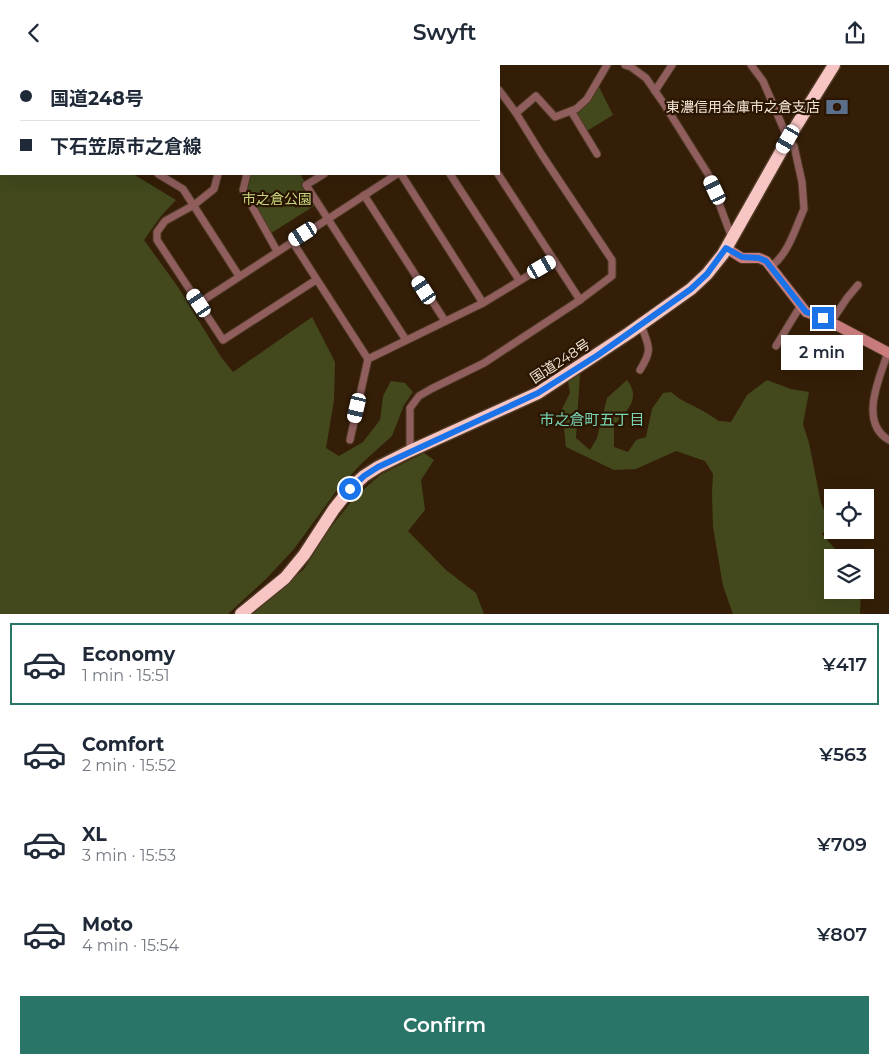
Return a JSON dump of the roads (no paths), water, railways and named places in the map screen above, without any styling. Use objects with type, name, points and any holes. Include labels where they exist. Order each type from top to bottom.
[{"type":"highway","name":"国道248号","points":[[241,614],[285,578],[304,555],[334,509],[350,489],[364,476],[410,451],[538,393],[641,325],[691,289],[707,274],[729,243],[788,139],[834,65]]},
{"type":"main road","points":[[729,243],[742,257],[759,258],[772,266],[806,312],[831,322],[888,352]]},
{"type":"street","points":[[516,113],[536,95],[555,117],[576,109],[587,99],[607,65]]},
{"type":"street","points":[[626,65],[646,78],[708,174],[729,243]]},
{"type":"street","points":[[655,91],[672,65]]},
{"type":"street","points":[[751,65],[763,81],[788,139],[794,146],[802,183],[804,209],[786,249],[780,259],[772,266]]},
{"type":"street","points":[[410,451],[410,408],[419,396],[484,363],[580,300],[612,276],[612,260],[500,91]]},
{"type":"street","points":[[571,111],[597,154]]},
{"type":"street","points":[[160,175],[184,189],[239,276]]},
{"type":"street","points":[[174,182],[176,175]]},
{"type":"street","points":[[218,175],[214,189],[194,205],[165,221],[157,232],[157,240],[223,340],[316,280]]},
{"type":"street","points":[[247,175],[243,190],[277,251]]},
{"type":"street","points":[[322,175],[306,185],[406,340]]},
{"type":"street","points":[[199,303],[395,175]]},
{"type":"street","points":[[402,175],[482,303]]},
{"type":"street","points":[[451,175],[519,280]]},
{"type":"street","points":[[499,175],[580,300]]},
{"type":"street","points":[[364,195],[445,321]]},
{"type":"street","points":[[292,241],[368,359],[350,440]]},
{"type":"street","points":[[368,359],[482,303],[554,260]]},
{"type":"street","points":[[831,322],[847,297],[858,285]]},
{"type":"street","points":[[776,346],[801,305]]},
{"type":"street","points":[[640,370],[650,350],[641,325]]},
{"type":"street","points":[[888,352],[876,391],[873,408],[875,423],[884,437],[889,440]]},
{"type":"place","name":"東濃信用金庫市之倉支店","points":[[837,107]]},
{"type":"district","name":"市之倉町五丁目","points":[[592,420]]},
{"type":"park label","name":"市之倉公園","points":[[277,199]]}]
